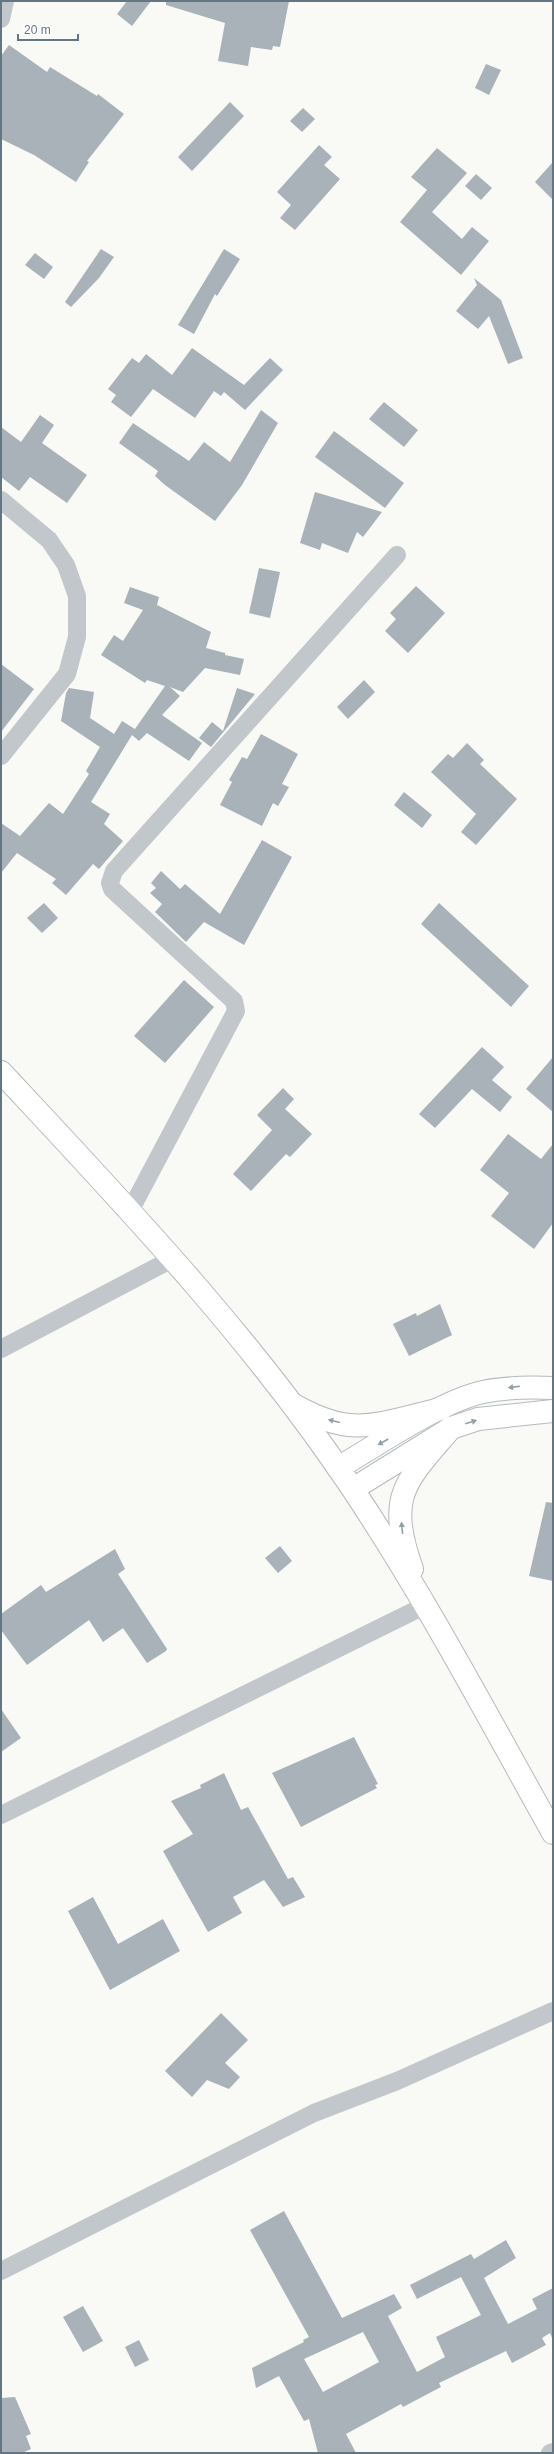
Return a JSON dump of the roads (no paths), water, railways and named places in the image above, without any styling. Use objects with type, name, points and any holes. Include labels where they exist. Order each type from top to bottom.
[{"type":"main road","points":[[1,1072],[174,1258],[291,1404],[338,1468],[426,1606],[553,1832]]},
{"type":"main road","points":[[338,1468],[441,1409],[482,1392],[518,1386],[553,1388]]},
{"type":"main road","points":[[291,1404],[306,1412],[349,1425],[378,1422],[441,1409]]},
{"type":"main road","points":[[352,1489],[451,1428],[478,1419],[553,1411]]},
{"type":"main road","points":[[426,1606],[404,1545],[399,1504],[403,1491],[413,1473],[451,1428]]},
{"type":"street","points":[[1,19],[4,1]]},
{"type":"street","points":[[1,500],[49,540],[66,565],[77,596],[77,637],[68,674],[1,756]]},
{"type":"street","points":[[130,1211],[236,1011],[234,1001],[112,889],[110,878],[397,555]]},
{"type":"street","points":[[1,1349],[174,1258]]},
{"type":"street","points":[[1,1814],[426,1606]]},
{"type":"street","points":[[1,2271],[314,2113],[396,2081],[553,2011]]}]
